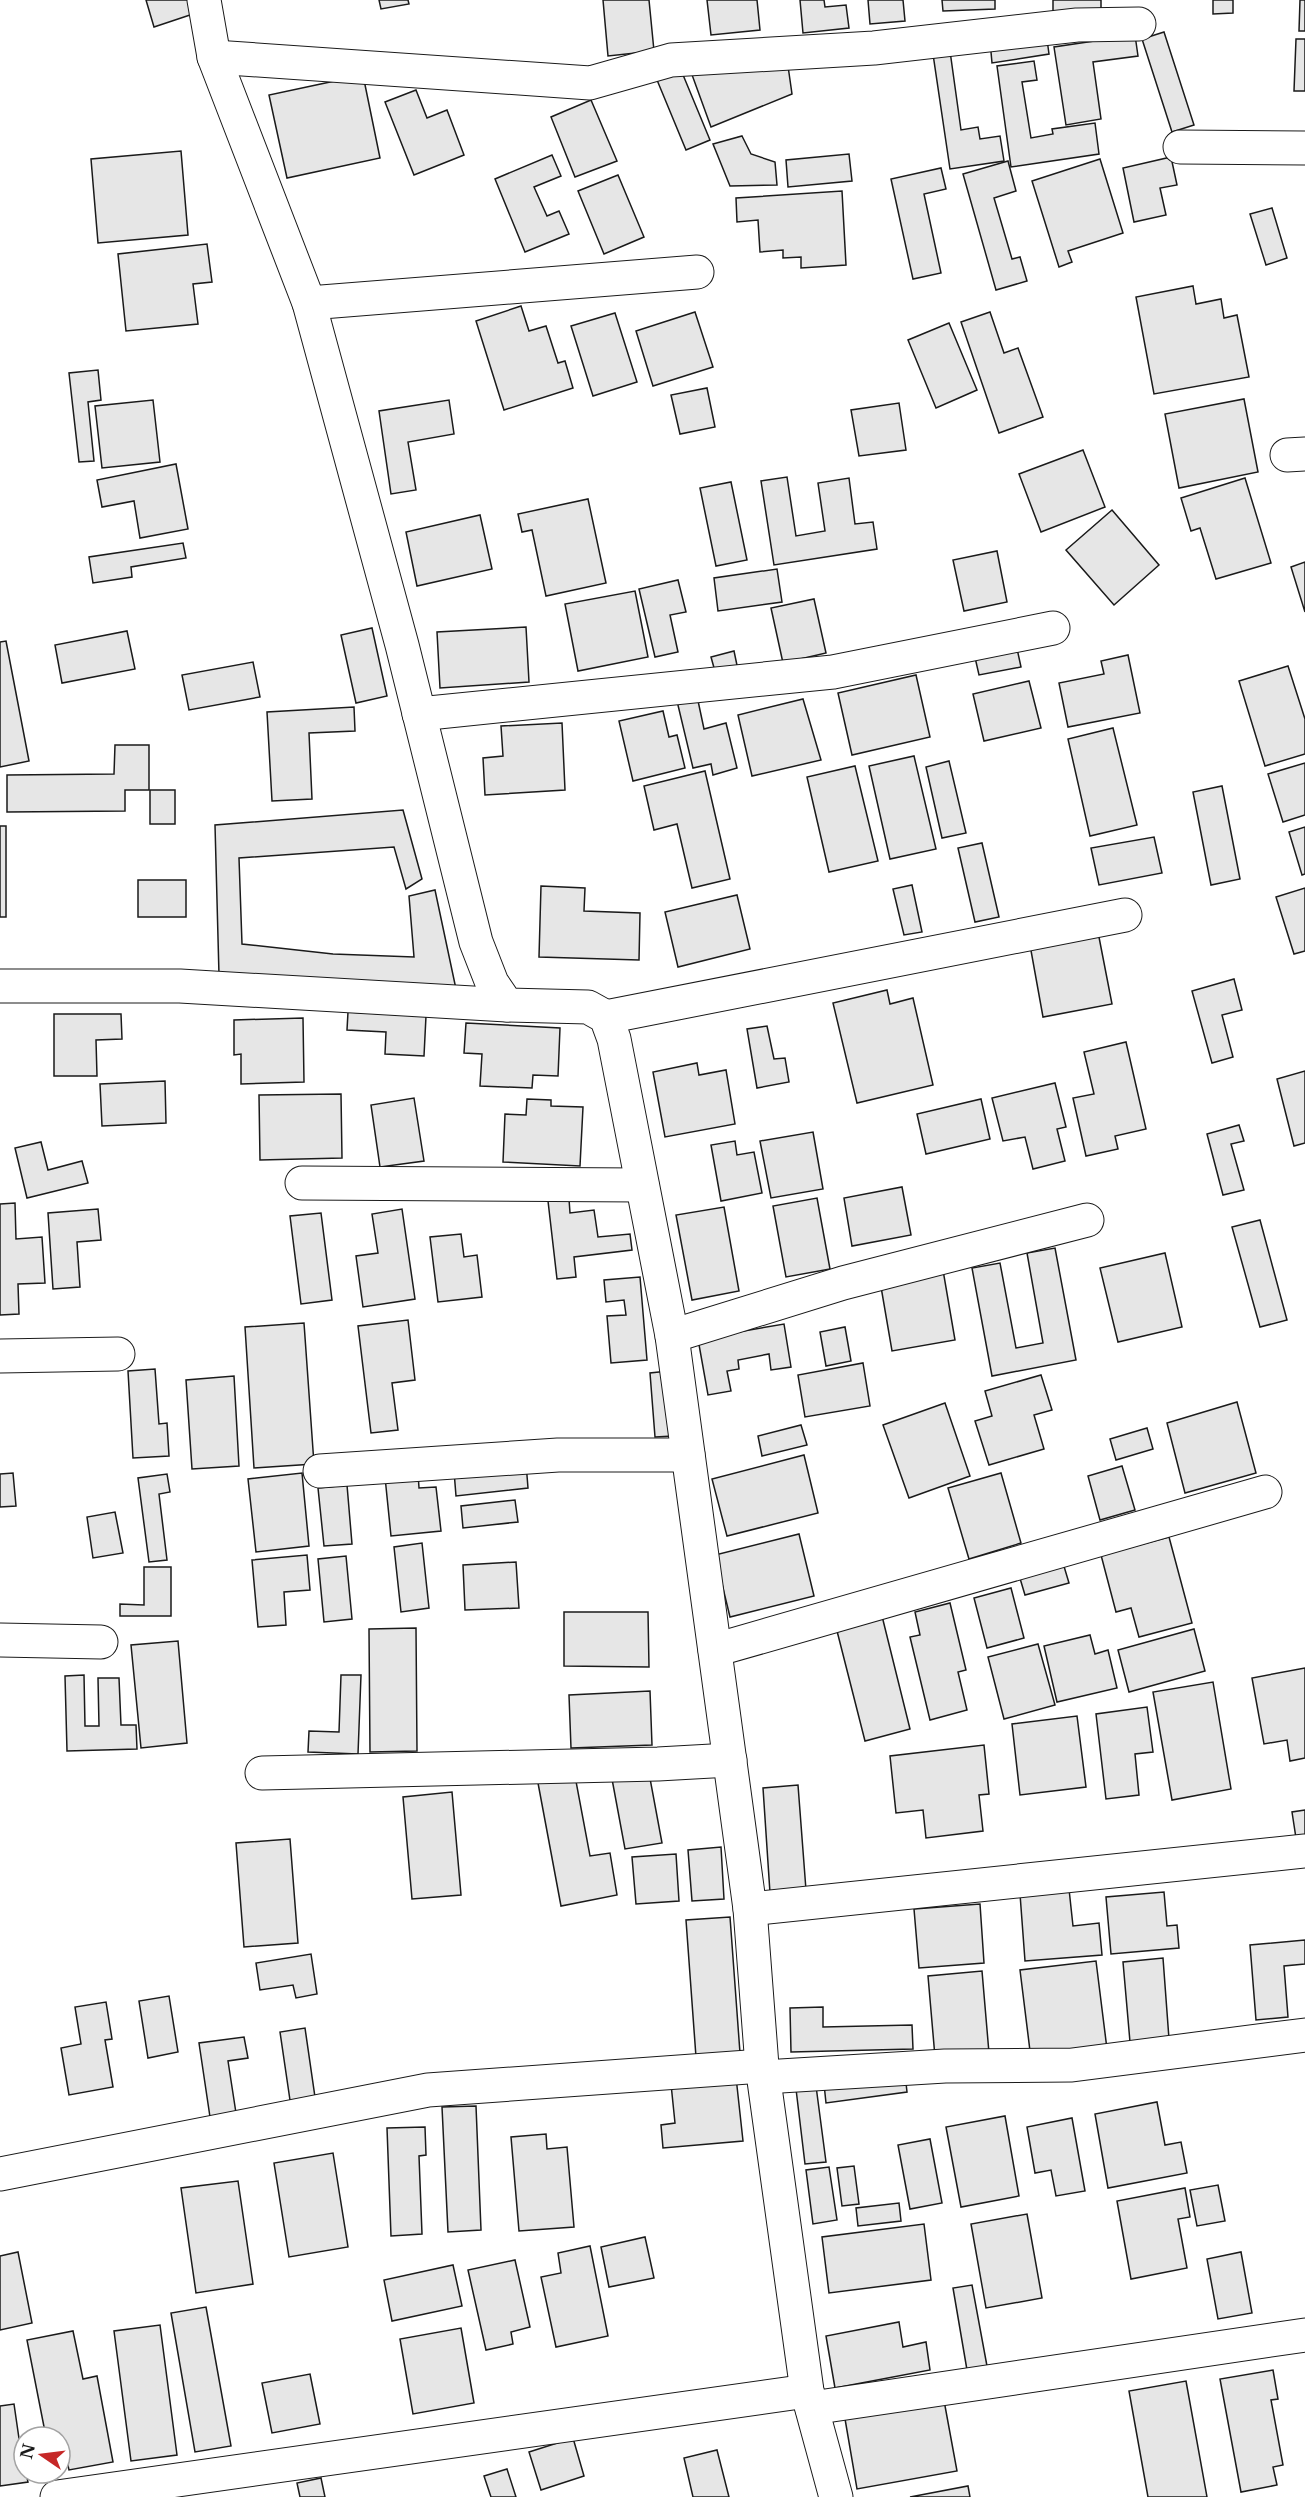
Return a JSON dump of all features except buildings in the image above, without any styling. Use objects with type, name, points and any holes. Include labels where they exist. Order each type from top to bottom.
[{"type":"street","points":[[204,0],[214,57],[309,303],[419,714],[476,942],[492,984],[507,1005]]},
{"type":"street","points":[[214,57],[590,83],[680,59],[874,48],[1077,25],[1139,24]]},
{"type":"street","points":[[1180,147],[1305,148]]},
{"type":"street","points":[[309,303],[697,272]]},
{"type":"street","points":[[419,714],[833,672],[1053,628]]},
{"type":"street","points":[[0,986],[180,986],[507,1005],[588,1007],[606,1017],[1125,915]]},
{"type":"street","points":[[606,1017],[614,1039],[672,1336],[750,1909],[763,2072],[809,2400],[836,2497]]},
{"type":"street","points":[[302,1183],[642,1185]]},
{"type":"street","points":[[672,1336],[843,1283],[1088,1220]]},
{"type":"street","points":[[0,1356],[118,1354]]},
{"type":"street","points":[[320,1471],[558,1455],[688,1455]]},
{"type":"street","points":[[715,1650],[1265,1492]]},
{"type":"street","points":[[0,1640],[101,1642]]},
{"type":"street","points":[[262,1773],[658,1764],[730,1760]]},
{"type":"street","points":[[750,1909],[1305,1851]]},
{"type":"street","points":[[0,2174],[428,2090],[763,2072],[945,2066],[1072,2065],[1305,2035]]},
{"type":"street","points":[[57,2497],[1305,2335]]}]
